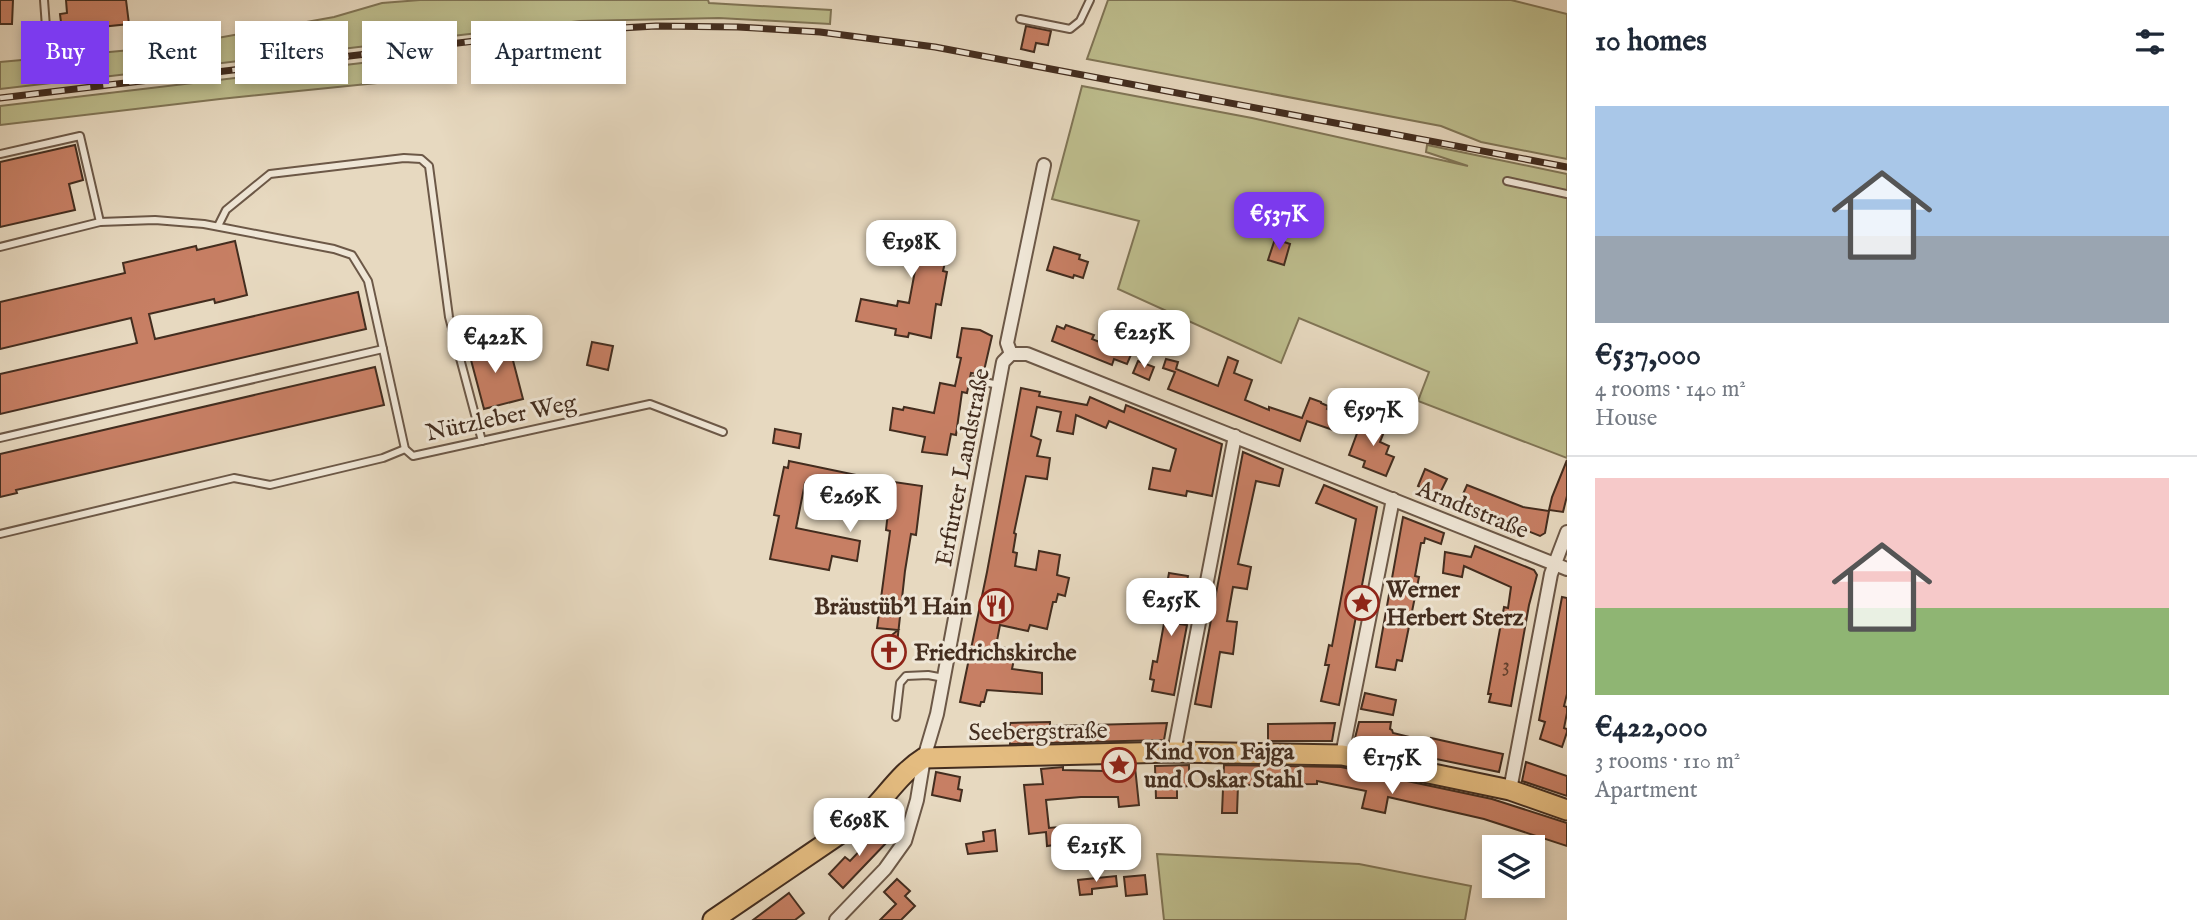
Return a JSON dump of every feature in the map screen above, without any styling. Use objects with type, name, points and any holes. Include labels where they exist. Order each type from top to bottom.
[{"type":"main road","name":"Seebergstraße","points":[[924,758],[1174,752],[1342,755],[1510,790],[1567,810]]},
{"type":"main road","points":[[713,920],[866,816],[910,767],[924,758]]},
{"type":"street","name":"Erfurter Landstraße","points":[[836,920],[885,869],[905,841],[917,800],[924,758],[937,715],[1003,362],[1011,354],[1007,343],[1044,165]]},
{"type":"street","name":"Arndtstraße","points":[[1011,354],[1027,354],[1561,566]]},
{"type":"street","points":[[1174,752],[1235,436]]},
{"type":"street","points":[[1342,755],[1393,499]]},
{"type":"street","points":[[1510,790],[1567,532]]},
{"type":"lane","points":[[44,0],[46,21]]},
{"type":"lane","points":[[1020,19],[1070,29],[1080,21],[1090,0]]},
{"type":"lane","points":[[0,154],[79,136],[100,222]]},
{"type":"lane","points":[[218,226],[226,209],[270,174],[404,158],[421,159],[429,166],[449,317],[482,441]]},
{"type":"lane","points":[[1507,181],[1567,194]]},
{"type":"lane","name":"Nützleber Weg","points":[[0,247],[100,222],[155,220],[218,226],[352,255],[368,281],[405,449],[413,456],[650,404],[723,432]]},
{"type":"lane","points":[[0,438],[383,349]]},
{"type":"lane","points":[[974,380],[999,385]]},
{"type":"lane","points":[[0,534],[234,478],[270,485],[383,458],[405,449]]},
{"type":"lane","points":[[896,717],[900,683],[906,676],[928,675],[944,678]]},
{"type":"green space","points":[[420,0],[708,0],[709,3],[831,10],[830,24],[719,18],[471,21],[471,34],[457,35],[457,21],[362,21],[362,47],[348,48],[348,21],[312,21],[382,3]]},
{"type":"green space","points":[[1108,0],[1511,0],[1567,14],[1567,159],[1481,142],[1441,126],[1087,59]]},
{"type":"green space","points":[[235,35],[235,61],[221,63],[221,37]]},
{"type":"green space","points":[[123,51],[123,75],[109,76],[109,52]]},
{"type":"green space","points":[[21,60],[21,84],[43,84],[0,89],[0,62]]},
{"type":"green space","points":[[362,63],[362,84],[367,84],[0,125],[0,106],[185,84],[221,84],[221,80],[235,78],[235,84],[348,84],[348,65]]},
{"type":"green space","points":[[1082,86],[1252,118],[1468,166],[1426,152],[1427,145],[1567,174],[1567,458],[1418,401],[1429,372],[1299,318],[1281,363],[1118,289],[1139,221],[1052,199]]},
{"type":"green space","points":[[1157,854],[1359,864],[1471,886],[1465,920],[1164,920]]},
{"type":"building","points":[[0,0],[13,0],[12,24],[0,24]]},
{"type":"building","points":[[66,0],[126,0],[129,21],[109,26],[109,21],[61,21],[60,14],[67,13]]},
{"type":"building","points":[[1026,26],[1051,31],[1048,45],[1036,43],[1034,52],[1021,49]]},
{"type":"building","points":[[75,145],[83,180],[69,184],[75,210],[0,227],[0,162]]},
{"type":"building","points":[[876,222],[917,230],[918,226],[931,229],[930,232],[951,236],[943,271],[947,272],[941,305],[936,304],[931,338],[909,333],[908,337],[895,335],[896,329],[856,321],[861,299],[897,306],[898,301],[909,303],[917,260],[906,258],[906,253],[871,246]]},
{"type":"building","points":[[1275,239],[1290,244],[1284,265],[1268,260]]},
{"type":"building","points":[[235,241],[247,295],[215,303],[214,299],[149,314],[155,339],[358,292],[366,329],[0,414],[0,374],[137,343],[131,318],[0,349],[0,302],[125,273],[123,263],[196,246],[197,250]]},
{"type":"building","points":[[1054,247],[1080,255],[1079,259],[1088,262],[1083,278],[1074,275],[1073,278],[1047,270]]},
{"type":"building","points":[[1123,321],[1143,327],[1127,364],[1114,359],[1112,365],[1052,341],[1057,326],[1064,329],[1066,325],[1094,335],[1092,339],[1114,348]]},
{"type":"building","points":[[962,328],[980,330],[992,336],[983,375],[971,373],[967,393],[962,392],[956,435],[951,434],[947,455],[922,452],[925,437],[890,430],[893,408],[903,410],[904,407],[934,413],[940,383],[955,386],[961,358],[957,357]]},
{"type":"building","points":[[481,341],[495,347],[496,352],[510,349],[523,399],[484,409],[467,345]]},
{"type":"building","points":[[592,342],[613,346],[608,370],[587,365]]},
{"type":"building","points":[[1228,357],[1238,361],[1234,373],[1252,380],[1245,400],[1269,410],[1269,407],[1302,418],[1310,398],[1339,414],[1333,430],[1307,421],[1300,441],[1168,389],[1175,372],[1163,368],[1166,359],[1178,362],[1176,369],[1218,386]]},
{"type":"building","points":[[1138,361],[1154,367],[1149,380],[1133,373]]},
{"type":"building","points":[[375,367],[384,405],[16,490],[17,493],[0,497],[0,454]]},
{"type":"building","points":[[1021,388],[1040,392],[1039,396],[1087,405],[1090,397],[1124,412],[1126,405],[1222,444],[1212,496],[1187,491],[1186,496],[1149,489],[1153,468],[1170,471],[1176,449],[1109,421],[1106,428],[1076,415],[1073,434],[1057,431],[1061,412],[1037,407],[1031,436],[1041,440],[1037,456],[1050,458],[1047,479],[1026,476],[1014,533],[1013,552],[1017,553],[1015,566],[1036,570],[1039,551],[1060,555],[1057,575],[1069,578],[1065,596],[1058,594],[1056,602],[1053,602],[1047,629],[1030,625],[1028,631],[1000,625],[996,646],[1016,650],[1012,669],[1042,673],[1042,694],[987,690],[980,706],[960,702]]},
{"type":"building","points":[[1375,417],[1388,422],[1380,442],[1389,446],[1386,454],[1394,457],[1386,476],[1363,467],[1365,461],[1349,455],[1359,428],[1369,432]]},
{"type":"building","points":[[775,429],[801,434],[799,448],[773,443]]},
{"type":"building","points":[[1243,452],[1283,469],[1279,486],[1256,481],[1238,564],[1251,567],[1247,589],[1233,587],[1227,621],[1237,622],[1233,654],[1220,652],[1211,707],[1195,704]]},
{"type":"building","points":[[1567,460],[1567,496],[1563,512],[1549,510],[1552,497]]},
{"type":"building","points":[[789,461],[922,486],[916,535],[911,534],[905,571],[897,644],[898,659],[893,663],[882,661],[878,657],[880,645],[898,630],[877,628],[890,531],[886,530],[889,503],[805,483],[796,528],[860,541],[857,561],[832,556],[829,570],[770,559],[779,516],[774,515],[784,467],[788,468]]},
{"type":"building","points":[[1425,469],[1447,479],[1439,495],[1418,486]]},
{"type":"building","points":[[1324,485],[1377,507],[1339,705],[1321,701],[1329,665],[1325,665],[1329,645],[1332,646],[1356,519],[1316,503]]},
{"type":"building","points":[[1467,485],[1523,507],[1549,511],[1545,533],[1540,536],[1459,503]]},
{"type":"building","points":[[1403,517],[1444,533],[1441,544],[1425,538],[1424,543],[1421,543],[1415,576],[1419,577],[1402,661],[1397,660],[1395,670],[1376,667]]},
{"type":"building","points":[[1475,546],[1534,570],[1537,575],[1511,706],[1489,702],[1491,694],[1488,694],[1504,607],[1508,608],[1511,587],[1464,566],[1462,577],[1443,573],[1445,552],[1471,557]]},
{"type":"building","points":[[1169,573],[1188,576],[1179,624],[1187,625],[1174,695],[1152,691],[1154,680],[1150,679],[1153,661],[1157,662],[1167,607],[1163,606]]},
{"type":"building","points":[[1562,597],[1567,598],[1567,694],[1564,706],[1567,707],[1567,713],[1564,728],[1567,732],[1562,747],[1540,739],[1545,722],[1539,720]]},
{"type":"building","points":[[1365,693],[1396,700],[1393,715],[1361,709]]},
{"type":"building","points":[[1050,722],[1050,726],[1167,723],[1164,740],[1010,744],[1010,723]]},
{"type":"building","points":[[1359,722],[1391,722],[1390,729],[1393,733],[1430,742],[1431,738],[1503,754],[1499,772],[1354,742]]},
{"type":"building","points":[[1335,723],[1332,741],[1268,741],[1268,724]]},
{"type":"building","points":[[1526,762],[1567,776],[1567,796],[1522,781]]},
{"type":"building","points":[[1189,765],[1189,786],[1177,787],[1177,798],[1156,798],[1155,766]]},
{"type":"building","points":[[1224,765],[1341,767],[1492,799],[1567,823],[1567,846],[1545,839],[1545,835],[1533,835],[1484,819],[1388,797],[1385,813],[1362,808],[1366,791],[1317,781],[1317,784],[1238,785],[1237,813],[1222,813]]},
{"type":"building","points":[[1063,767],[1063,770],[1105,771],[1135,767],[1139,805],[1119,807],[1118,797],[1046,800],[1049,828],[1080,825],[1082,848],[1062,850],[1061,844],[1047,846],[1046,832],[1029,834],[1024,785],[1043,784],[1041,769]]},
{"type":"building","points":[[936,772],[960,777],[960,801],[932,795]]},
{"type":"building","points":[[874,826],[889,840],[843,888],[829,874],[845,857],[850,861],[870,840],[865,836]]},
{"type":"building","points":[[995,830],[997,851],[968,854],[966,844],[984,841],[983,832]]},
{"type":"building","points":[[1145,875],[1147,894],[1126,896],[1124,877]]},
{"type":"building","points":[[1116,876],[1117,886],[1092,889],[1092,894],[1080,895],[1078,880]]},
{"type":"building","points":[[897,879],[910,891],[905,896],[915,906],[901,920],[880,920],[896,904],[884,892]]},
{"type":"building","points":[[789,893],[804,913],[795,920],[753,920]]},
{"type":"railway","points":[[0,98],[550,32],[656,26],[738,27],[820,32],[935,47],[1567,167]]},
{"type":"place","name":"Werner Herbert Sterz","points":[[1362,603]]},
{"type":"place","name":"Bräustüb'l Hain","points":[[996,606]]},
{"type":"place","name":"Friedrichskirche","points":[[889,652]]},
{"type":"place","name":"Kind von Fajga und Oskar Stahl","points":[[1119,765]]}]
